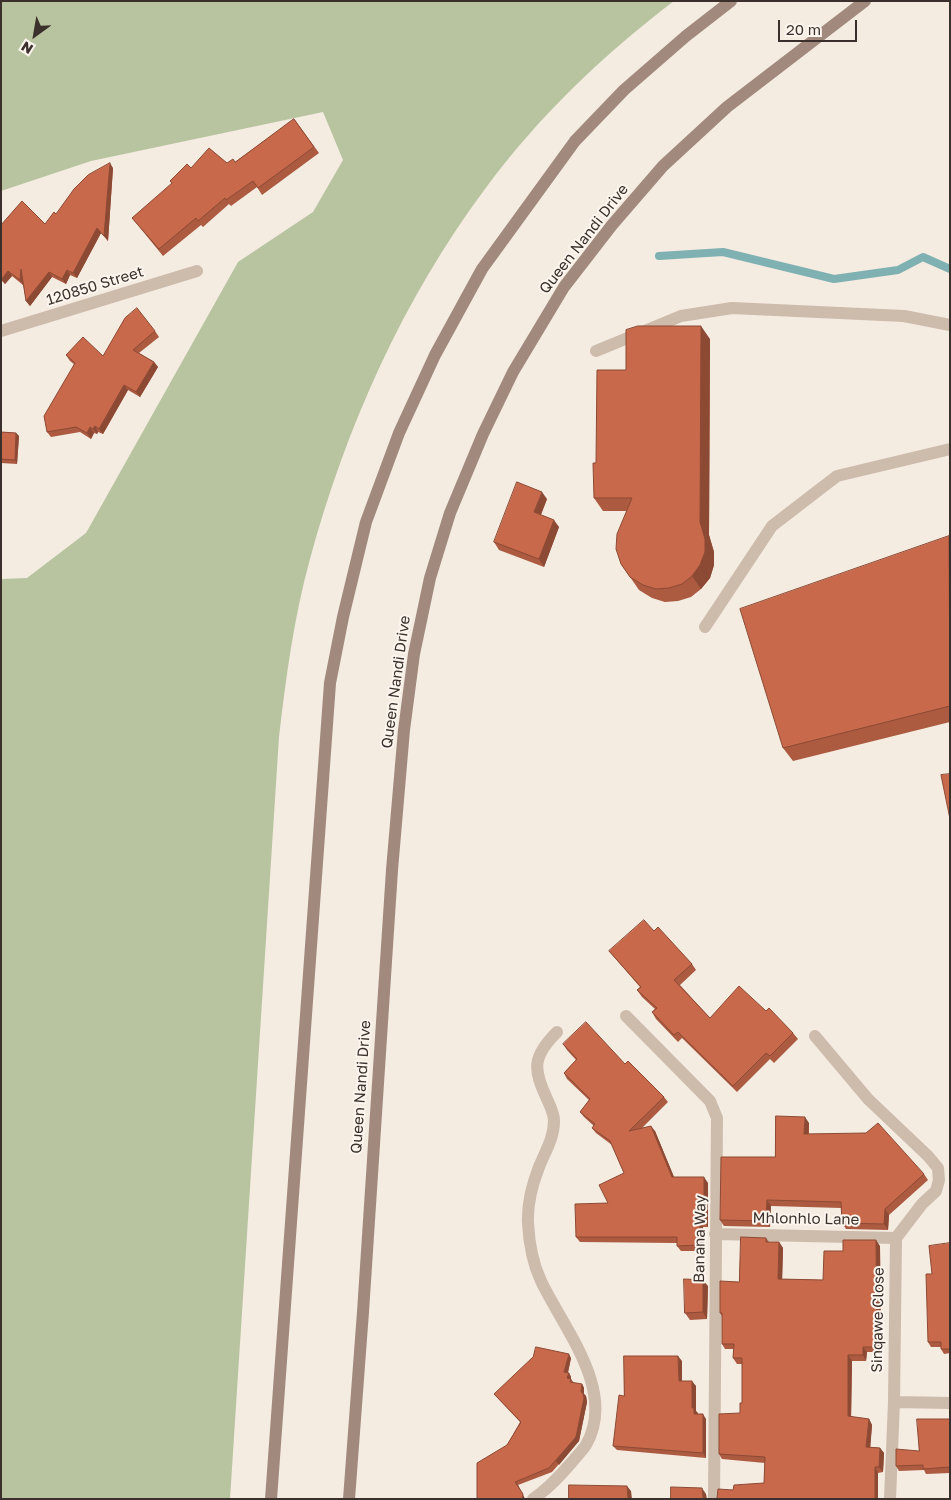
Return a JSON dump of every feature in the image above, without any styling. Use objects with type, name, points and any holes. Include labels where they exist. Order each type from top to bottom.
[{"type":"main road","points":[[271,1499],[330,683],[343,617],[366,522],[399,433],[435,355],[482,269],[575,142],[624,90],[686,36],[731,1]]},
{"type":"main road","name":"Queen Nandi Drive","points":[[349,1499],[392,870],[404,730],[414,654],[430,578],[450,513],[483,434],[514,372],[564,287],[612,225],[663,166],[727,107],[864,1]]},
{"type":"street","name":"120850 Street","points":[[1,331],[197,271]]},
{"type":"street","points":[[596,351],[681,316],[732,308],[904,316],[950,325]]},
{"type":"street","points":[[706,627],[772,526],[837,476],[950,449]]},
{"type":"street","name":"Banana Way","points":[[626,1016],[694,1084],[710,1102],[715,1111],[718,1128],[715,1234],[714,1499]]},
{"type":"street","points":[[533,1499],[544,1492],[585,1446],[592,1430],[596,1412],[593,1384],[588,1370],[541,1280],[533,1258],[528,1222],[529,1197],[551,1141],[554,1123],[552,1109],[538,1078],[537,1064],[545,1044],[557,1032]]},
{"type":"street","points":[[815,1036],[868,1099],[928,1156],[938,1168],[939,1180],[936,1191],[922,1204],[896,1238]]},
{"type":"street","name":"Mhlonhlo Lane","points":[[715,1234],[896,1238]]},
{"type":"street","name":"Sinqawe Close","points":[[890,1499],[894,1402],[896,1238]]},
{"type":"street","points":[[894,1402],[950,1403]]},
{"type":"green space","points":[[1,1],[674,1],[597,65],[549,112],[505,163],[455,231],[403,320],[380,366],[341,461],[324,510],[299,603],[279,737],[230,1499],[1,1499],[1,579],[27,578],[86,533],[238,262],[313,212],[343,160],[323,112],[91,161],[1,191]]},
{"type":"building","points":[[294,119],[314,147],[258,188],[253,181],[226,200],[225,198],[198,221],[196,218],[159,249],[132,218],[172,183],[170,181],[187,164],[191,168],[209,148],[227,163],[233,159],[235,162]]},
{"type":"building","points":[[110,163],[104,236],[97,228],[73,273],[67,270],[62,279],[49,272],[26,301],[21,269],[20,280],[8,271],[1,278],[1,225],[22,201],[45,224],[54,212],[56,214],[74,189],[88,175]]},
{"type":"building","points":[[137,308],[155,331],[133,350],[154,362],[136,392],[124,385],[99,429],[95,426],[93,429],[90,427],[87,433],[76,427],[47,432],[44,416],[75,363],[66,355],[83,337],[103,356],[125,318]]},
{"type":"building","points":[[638,326],[701,326],[700,522],[705,539],[705,552],[700,565],[692,576],[682,584],[669,588],[656,589],[643,585],[630,577],[621,564],[616,549],[617,534],[632,498],[594,498],[593,463],[596,463],[597,370],[626,370],[626,330]]},
{"type":"building","points":[[1,432],[16,433],[15,460],[1,459]]},
{"type":"building","points":[[517,482],[542,492],[534,512],[554,520],[539,559],[494,542]]},
{"type":"building","points":[[949,536],[950,706],[783,748],[740,609]]},
{"type":"building","points":[[950,774],[950,819],[941,775]]},
{"type":"building","points":[[644,920],[654,931],[658,927],[692,964],[674,980],[710,1018],[739,986],[766,1011],[769,1008],[793,1033],[770,1056],[766,1053],[733,1086],[678,1032],[674,1035],[652,1012],[657,1008],[637,990],[641,987],[609,951]]},
{"type":"building","points":[[586,1022],[625,1064],[628,1061],[664,1097],[629,1131],[651,1126],[672,1177],[704,1177],[704,1221],[700,1221],[700,1245],[677,1246],[677,1237],[576,1237],[575,1204],[608,1203],[599,1185],[624,1173],[610,1141],[592,1128],[595,1124],[580,1112],[590,1099],[564,1073],[577,1059],[563,1044]]},
{"type":"building","points":[[776,1116],[805,1117],[804,1134],[866,1133],[878,1123],[924,1174],[885,1209],[884,1224],[842,1223],[841,1202],[767,1200],[766,1221],[720,1220],[721,1157],[775,1157]]},
{"type":"building","points":[[741,1237],[766,1238],[766,1242],[779,1242],[778,1279],[823,1280],[824,1251],[843,1251],[843,1240],[876,1240],[877,1347],[863,1347],[863,1355],[848,1355],[848,1416],[869,1419],[866,1447],[880,1448],[879,1467],[875,1467],[875,1499],[715,1499],[717,1498],[718,1489],[733,1490],[734,1485],[764,1483],[765,1457],[719,1454],[719,1414],[740,1413],[740,1403],[742,1403],[742,1358],[733,1358],[734,1344],[722,1344],[722,1313],[720,1313],[720,1281],[739,1282]]},
{"type":"building","points":[[950,1243],[950,1349],[941,1349],[941,1342],[928,1342],[926,1274],[932,1274],[929,1246]]},
{"type":"building","points":[[684,1279],[703,1280],[703,1312],[685,1313]]},
{"type":"building","points":[[536,1347],[569,1354],[564,1372],[569,1373],[567,1378],[571,1379],[570,1382],[582,1384],[581,1392],[584,1398],[576,1437],[549,1468],[515,1482],[523,1494],[522,1499],[477,1499],[477,1463],[507,1445],[521,1422],[494,1394],[533,1357]]},
{"type":"building","points":[[624,1356],[678,1356],[679,1381],[692,1381],[692,1408],[694,1408],[694,1414],[703,1414],[703,1453],[613,1446],[619,1395],[624,1396]]},
{"type":"building","points":[[917,1419],[950,1419],[950,1467],[923,1469],[923,1465],[896,1466],[896,1449],[919,1451]]},
{"type":"building","points":[[569,1485],[627,1486],[628,1499],[569,1499]]},
{"type":"building","points":[[671,1487],[702,1488],[703,1498],[705,1499],[671,1499]]},
{"type":"waterway","points":[[659,256],[723,252],[834,279],[898,270],[923,257],[950,269]]}]
